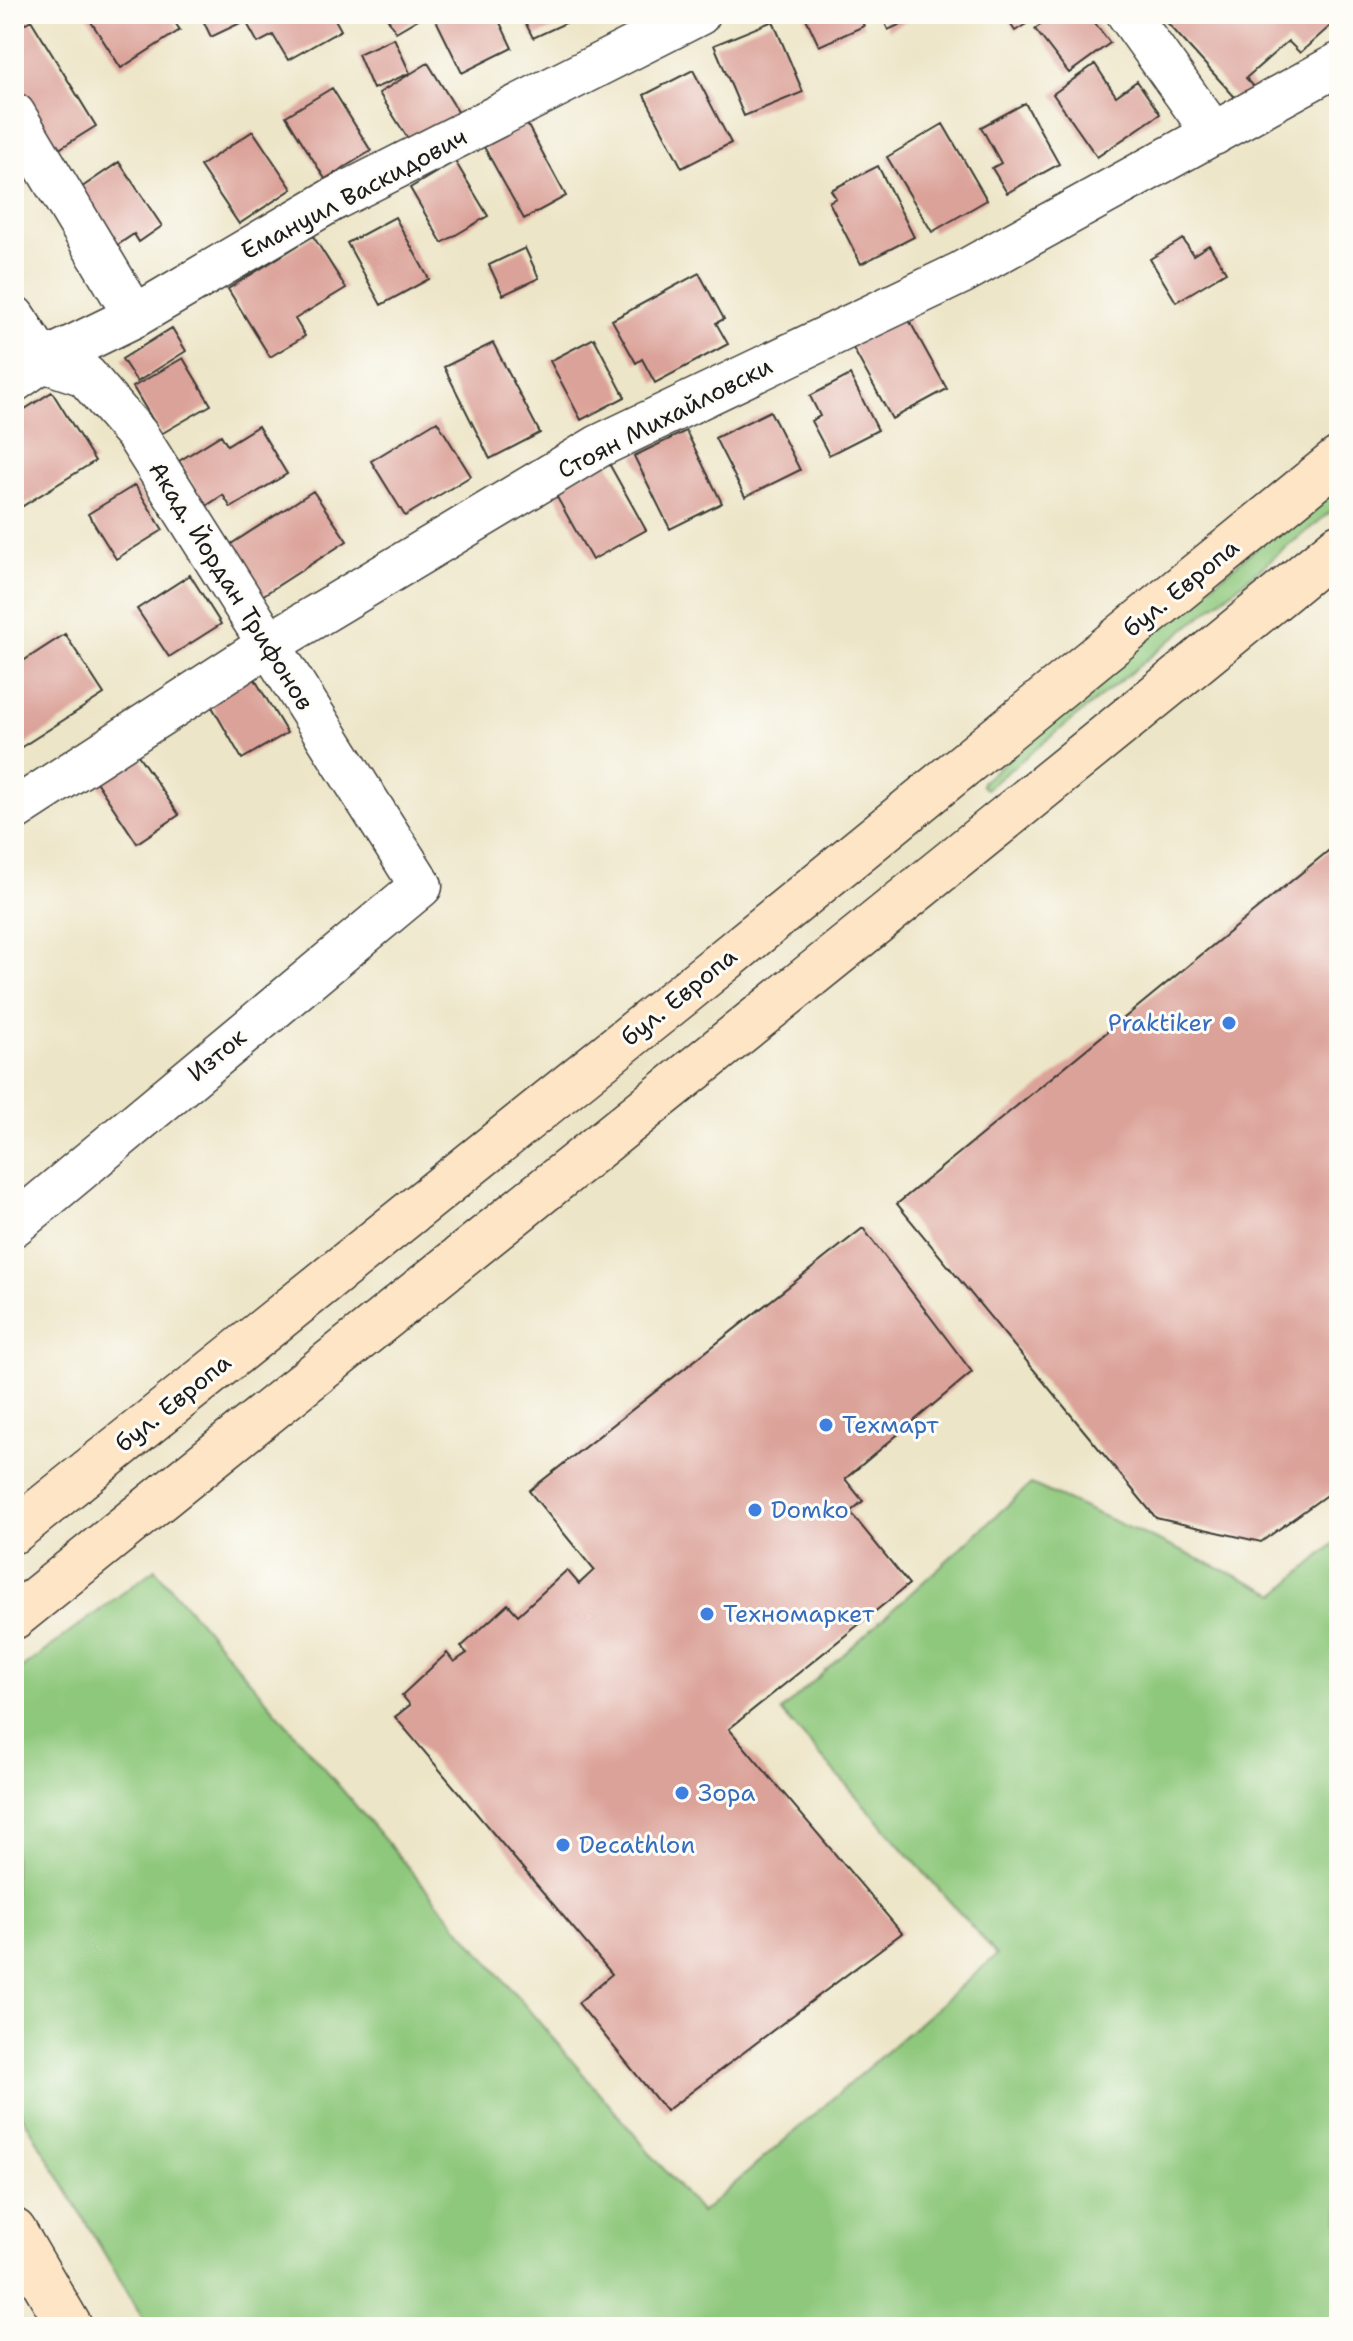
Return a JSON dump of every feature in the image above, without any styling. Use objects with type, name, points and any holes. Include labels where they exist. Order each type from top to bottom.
[{"type":"street","name":"Емануил Васкидович","points":[[28,371],[135,316],[332,200],[699,14]]},
{"type":"street","points":[[1128,14],[1214,134]]},
{"type":"street","name":"Стоян Михайловски","points":[[14,810],[268,645],[599,446],[961,273],[1339,64]]},
{"type":"street","points":[[14,114],[135,316]]},
{"type":"street","points":[[14,317],[28,371]]},
{"type":"street","name":"Акад. Йордан Трифонов","points":[[28,371],[85,375],[137,435],[421,886]]},
{"type":"street","name":"бул. Европа","points":[[14,1531],[683,994],[1339,459]]},
{"type":"street","points":[[14,1617],[722,1044],[893,912],[1339,546]]},
{"type":"street","name":"Изток","points":[[14,1225],[421,886]]},
{"type":"street","points":[[14,2231],[70,2327]]},
{"type":"green space","points":[[1339,480],[1339,505],[986,789],[982,786],[982,782],[1108,670]]},
{"type":"green space","points":[[1031,1484],[1277,1594],[1339,1539],[1339,2327],[148,2327],[14,2101],[14,1674],[155,1569],[701,2213],[997,1955],[781,1711]]},
{"type":"building","points":[[86,14],[169,14],[180,30],[121,68]]},
{"type":"building","points":[[200,14],[259,14],[211,37]]},
{"type":"building","points":[[267,14],[332,14],[341,30],[288,60],[273,35],[258,43],[248,25]]},
{"type":"building","points":[[385,14],[422,14],[423,16],[396,32]]},
{"type":"building","points":[[496,14],[512,48],[462,73],[434,16]]},
{"type":"building","points":[[521,14],[585,14],[533,38]]},
{"type":"building","points":[[804,14],[858,14],[864,26],[819,46]]},
{"type":"building","points":[[881,14],[923,14],[888,30]]},
{"type":"building","points":[[1004,14],[1042,14],[1015,31]]},
{"type":"building","points":[[1055,14],[1088,14],[1110,43],[1069,73],[1035,29]]},
{"type":"building","points":[[1170,14],[1332,14],[1337,20],[1300,53],[1288,41],[1246,78],[1258,91],[1242,105],[1164,19]]},
{"type":"building","points":[[31,20],[96,126],[51,154],[14,94],[14,30]]},
{"type":"building","points":[[773,21],[803,92],[744,116],[714,45]]},
{"type":"building","points":[[394,38],[410,73],[373,89],[358,54]]},
{"type":"building","points":[[428,63],[460,115],[412,145],[379,93]]},
{"type":"building","points":[[1095,64],[1116,96],[1137,81],[1160,114],[1097,157],[1053,94]]},
{"type":"building","points":[[693,70],[731,143],[682,168],[644,95]]},
{"type":"building","points":[[332,88],[371,151],[325,179],[286,116]]},
{"type":"building","points":[[1025,103],[1059,164],[1007,193],[992,168],[1001,163],[981,127]]},
{"type":"building","points":[[527,124],[566,196],[524,219],[484,147]]},
{"type":"building","points":[[943,124],[987,200],[932,232],[887,157]]},
{"type":"building","points":[[253,131],[292,189],[239,224],[200,166]]},
{"type":"building","points":[[455,161],[488,216],[442,243],[410,188]]},
{"type":"building","points":[[119,162],[162,226],[139,242],[134,234],[110,250],[72,194]]},
{"type":"building","points":[[878,166],[914,237],[861,264],[829,202],[836,198],[831,190]]},
{"type":"building","points":[[395,217],[429,279],[381,305],[347,243]]},
{"type":"building","points":[[313,236],[346,288],[295,319],[305,336],[270,357],[228,289]]},
{"type":"building","points":[[1183,239],[1193,255],[1209,245],[1226,272],[1176,302],[1150,259]]},
{"type":"building","points":[[525,248],[539,278],[503,295],[489,265]]},
{"type":"building","points":[[699,273],[724,319],[716,323],[728,344],[655,383],[642,359],[636,363],[612,320]]},
{"type":"building","points":[[904,311],[947,389],[892,419],[849,341]]},
{"type":"building","points":[[172,328],[186,351],[137,382],[122,359]]},
{"type":"building","points":[[594,338],[625,397],[581,420],[550,361]]},
{"type":"building","points":[[493,343],[540,433],[490,459],[444,367]]},
{"type":"building","points":[[183,358],[211,405],[161,434],[133,387]]},
{"type":"building","points":[[850,375],[878,430],[829,455],[811,421],[820,416],[810,396]]},
{"type":"building","points":[[52,392],[95,461],[18,509],[14,502],[14,416]]},
{"type":"building","points":[[770,411],[800,470],[745,497],[715,438]]},
{"type":"building","points":[[437,421],[471,476],[405,516],[371,461]]},
{"type":"building","points":[[258,426],[287,474],[231,508],[223,495],[206,506],[179,461],[221,435],[227,445]]},
{"type":"building","points":[[686,431],[722,503],[670,529],[634,456]]},
{"type":"building","points":[[607,460],[646,530],[592,560],[553,490]]},
{"type":"building","points":[[135,485],[163,530],[116,559],[88,514]]},
{"type":"building","points":[[313,491],[347,541],[262,596],[228,546]]},
{"type":"building","points":[[190,575],[221,624],[169,657],[137,609]]},
{"type":"building","points":[[65,634],[104,694],[14,752],[14,667]]},
{"type":"building","points":[[251,673],[287,733],[242,759],[207,698]]},
{"type":"building","points":[[136,752],[179,815],[137,843],[95,780]]},
{"type":"building","name":"Praktiker","points":[[1339,842],[1339,1486],[1261,1542],[1156,1518],[897,1204]]},
{"type":"building","points":[[863,1228],[972,1372],[845,1479],[863,1501],[850,1512],[909,1584],[729,1729],[902,1933],[666,2111],[578,2003],[612,1974],[395,1717],[410,1705],[402,1695],[447,1653],[454,1662],[467,1653],[461,1647],[508,1604],[518,1615],[567,1570],[579,1584],[594,1570],[529,1491]]},
{"type":"place","name":"Praktiker","points":[[1229,1023]]},
{"type":"place","name":"Техмарт","points":[[826,1425]]},
{"type":"place","name":"Domko","points":[[755,1510]]},
{"type":"place","name":"Техномаркет","points":[[707,1614]]},
{"type":"place","name":"Зора","points":[[682,1793]]},
{"type":"place","name":"Decathlon","points":[[563,1845]]}]
